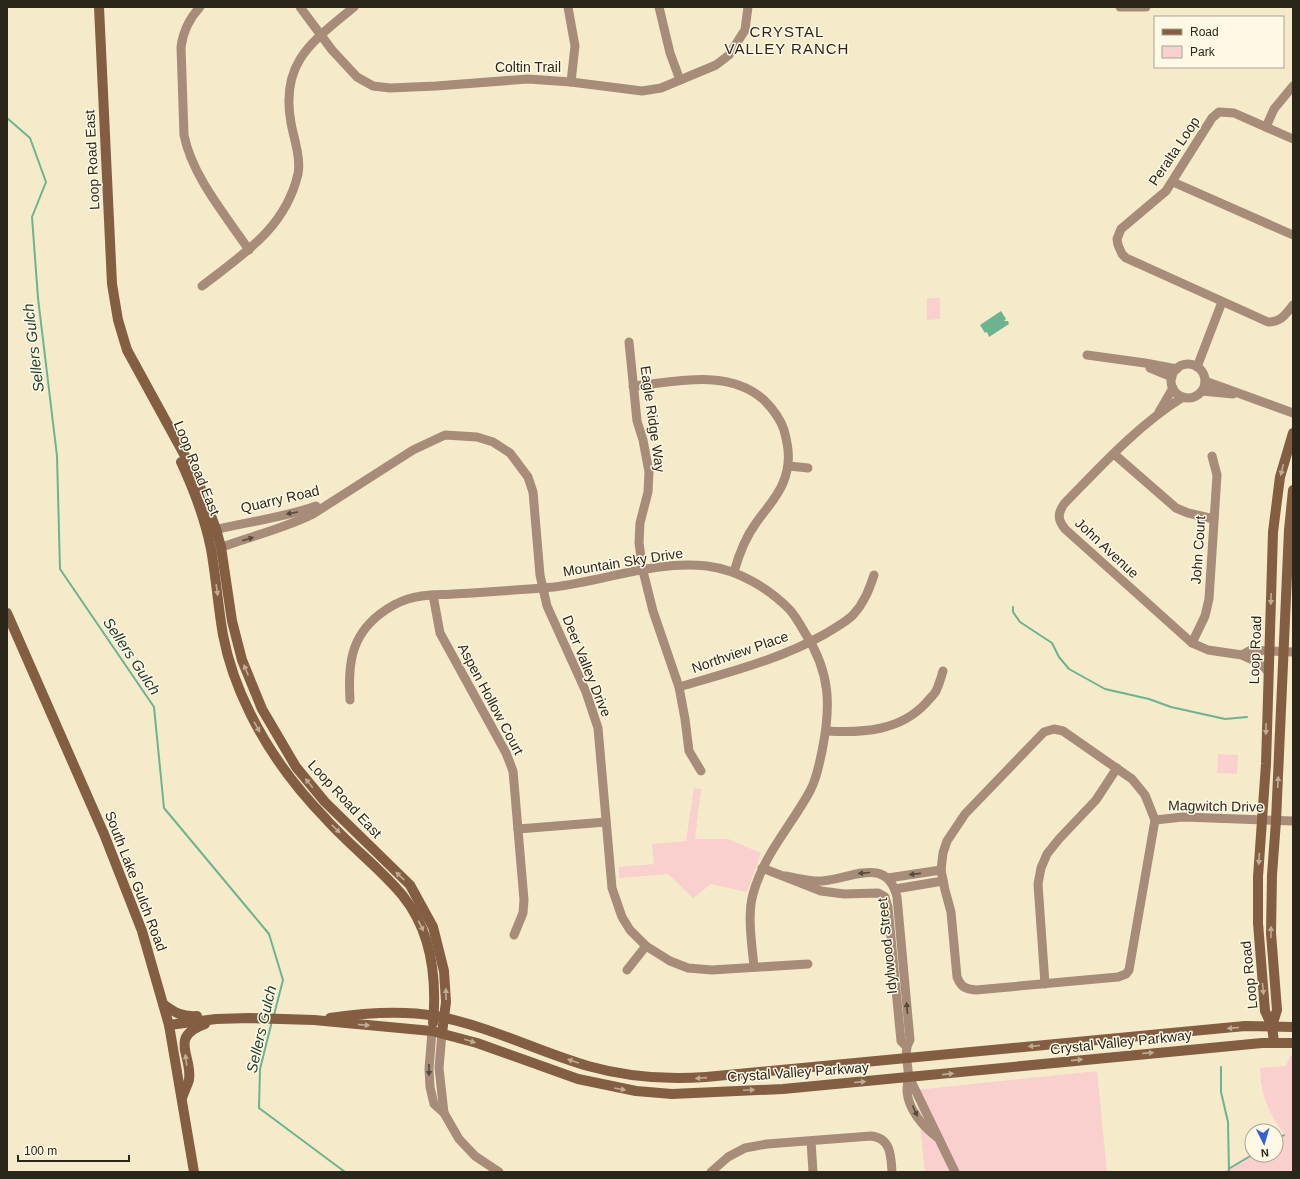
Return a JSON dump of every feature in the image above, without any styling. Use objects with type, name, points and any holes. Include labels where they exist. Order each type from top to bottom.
[{"type":"main road","name":"Loop Road East","points":[[99,7],[112,284],[118,320],[127,350],[153,400],[196,476],[211,530],[221,547],[232,621],[242,660],[262,709],[296,767],[325,802],[410,886],[426,913],[438,942],[444,971],[445,1018],[437,1032]]},
{"type":"main road","name":"Loop Road","points":[[1272,1026],[1265,1011],[1258,923],[1261,820],[1266,764],[1268,672],[1276,503],[1280,476],[1293,432]]},
{"type":"main road","name":"Loop Road","points":[[1272,1026],[1277,1010],[1270,933],[1272,875],[1288,652],[1289,530],[1293,490]]},
{"type":"main road","name":"Loop Road East","points":[[211,530],[211,551],[223,637],[236,680],[250,713],[273,755],[295,784],[326,819],[403,896],[413,912],[424,934],[432,963],[435,989],[433,1016],[437,1032]]},
{"type":"main road","name":"South Lake Gulch Road","points":[[7,613],[104,834],[142,931],[168,1025],[194,1172]]},
{"type":"main road","points":[[163,1004],[176,1014],[182,1016],[208,1015],[216,1019]]},
{"type":"main road","name":"Crystal Valley Parkway","points":[[314,1020],[367,1014],[433,1016],[445,1018],[498,1034],[588,1066],[619,1074],[647,1077],[706,1077],[1245,1026],[1293,1026]]},
{"type":"main road","name":"Crystal Valley Parkway","points":[[168,1025],[216,1019],[250,1018],[314,1020],[437,1032],[477,1043],[578,1079],[619,1089],[654,1093],[690,1094],[783,1089],[1109,1056],[1274,1043],[1293,1044]]},
{"type":"main road","points":[[182,1098],[189,1079],[185,1050],[187,1035],[193,1028],[216,1019]]},
{"type":"main road","points":[[1272,1026],[1274,1043]]},
{"type":"street","points":[[200,7],[192,16],[183,33],[181,47],[184,135],[187,149],[204,182],[249,250]]},
{"type":"street","name":"Coltin Trail","points":[[300,7],[320,35],[357,77],[373,86],[390,88],[436,86],[528,79],[571,82],[642,91],[661,88],[716,66],[729,55],[746,30],[748,7]]},
{"type":"street","points":[[202,286],[249,250],[269,232],[281,212],[298,172],[298,155],[288,100],[290,81],[294,67],[320,35],[354,7]]},
{"type":"street","points":[[568,7],[575,46],[571,82]]},
{"type":"street","points":[[659,7],[670,53],[680,80]]},
{"type":"street","points":[[1120,7],[1146,7]]},
{"type":"street","points":[[1266,127],[1274,109],[1293,86]]},
{"type":"street","name":"Peralta Loop","points":[[1293,139],[1229,111],[1219,112],[1212,118],[1173,182],[1160,197],[1121,229],[1118,239],[1120,249],[1126,258],[1268,322],[1276,322],[1282,318],[1293,305]]},
{"type":"street","points":[[1173,182],[1293,235]]},
{"type":"street","points":[[1197,367],[1222,302]]},
{"type":"street","name":"Eagle Ridge Way","points":[[629,342],[637,421],[643,440],[649,472],[648,492],[640,523],[639,543],[643,571],[653,611],[679,687],[689,751],[701,771]]},
{"type":"street","points":[[1087,355],[1132,361],[1175,373]]},
{"type":"street","points":[[1202,391],[1205,381],[1201,371],[1197,367],[1186,365],[1175,373],[1173,388],[1175,392],[1183,397],[1191,398],[1202,391],[1240,394]]},
{"type":"street","points":[[633,386],[710,379],[728,381],[746,387],[773,408],[782,424],[788,446],[789,466],[783,484],[744,542],[734,572]]},
{"type":"street","points":[[1205,381],[1293,413]]},
{"type":"street","name":"John Avenue","points":[[1158,413],[1173,388]]},
{"type":"street","name":"John Avenue","points":[[1183,397],[1158,413],[1114,454],[1064,504],[1059,512],[1059,521],[1065,529],[1192,643],[1208,650],[1242,655],[1250,660],[1259,662],[1268,672]]},
{"type":"street","name":"Deer Valley Drive","points":[[329,502],[430,440],[445,435],[477,437],[493,442],[510,453],[528,477],[533,492],[543,588],[547,606],[586,692],[595,718],[600,743],[612,888],[616,903],[630,930],[646,946],[670,961],[688,968],[712,970],[808,964]]},
{"type":"street","points":[[1114,454],[1176,508],[1188,514],[1214,519]]},
{"type":"street","name":"John Court","points":[[1192,643],[1201,627],[1207,609],[1217,475],[1212,456]]},
{"type":"street","points":[[789,466],[808,468]]},
{"type":"street","name":"Quarry Road","points":[[211,530],[302,511],[329,502]]},
{"type":"street","name":"Quarry Road","points":[[211,551],[295,523],[313,514],[329,502]]},
{"type":"street","name":"Mountain Sky Drive","points":[[350,700],[348,670],[357,642],[378,616],[392,606],[409,598],[578,584],[688,564],[709,566],[734,572],[768,591],[792,612],[811,642],[820,662],[826,681],[828,701],[827,731],[818,770],[811,790],[762,868],[752,897],[751,930],[754,967]]},
{"type":"street","name":"Northview Place","points":[[679,687],[766,661],[811,642],[842,624],[852,615],[866,597],[874,575]]},
{"type":"street","name":"Aspen Hollow Court","points":[[433,595],[440,633],[506,753],[513,772],[524,900],[523,913],[514,935]]},
{"type":"street","name":"John Avenue","points":[[1242,655],[1251,650],[1288,652]]},
{"type":"street","points":[[827,731],[856,733],[880,730],[900,722],[920,710],[936,692],[943,671]]},
{"type":"street","points":[[1054,729],[1063,731],[1132,778],[1145,795],[1155,820],[1129,970],[1126,974],[1118,977],[976,990],[967,989],[960,985],[957,977],[951,912],[941,870],[943,853],[947,841],[955,827],[1044,732],[1054,729]]},
{"type":"street","points":[[1045,984],[1038,884],[1042,868],[1047,854],[1096,800],[1117,768]]},
{"type":"street","name":"Magwitch Drive","points":[[1155,820],[1183,817],[1293,821]]},
{"type":"street","points":[[518,829],[606,822]]},
{"type":"street","name":"Idylwood Street","points":[[762,868],[821,891],[844,894],[878,893],[885,897],[888,907],[901,1041],[906,1046]]},
{"type":"street","points":[[888,878],[941,870]]},
{"type":"street","name":"Idylwood Street","points":[[785,876],[815,881],[871,872],[878,873],[888,878],[895,889],[910,1040],[906,1046],[909,1077],[907,1092],[917,1116],[924,1128],[937,1137],[944,1147],[955,1172]]},
{"type":"street","points":[[895,889],[943,882]]},
{"type":"street","points":[[627,970],[646,946]]},
{"type":"street","points":[[437,1032],[429,1069],[430,1088],[434,1104],[444,1113],[464,1145],[475,1156],[499,1172]]},
{"type":"street","points":[[711,1172],[728,1157],[745,1148],[767,1144],[877,1137],[885,1142],[889,1150],[892,1172]]},
{"type":"street","points":[[811,1141],[813,1172]]},
{"type":"green space","points":[[927,298],[940,298],[940,319],[927,320]]},
{"type":"green space","points":[[1218,754],[1238,755],[1237,774],[1217,773]]},
{"type":"green space","points":[[694,788],[701,789],[695,839],[728,839],[761,853],[747,892],[711,884],[693,898],[668,874],[619,878],[619,867],[654,864],[652,844],[686,841]]},
{"type":"green space","points":[[1290,1056],[1293,1056],[1293,1172],[1223,1172],[1244,1160],[1244,1163],[1284,1163],[1284,1123],[1277,1123],[1266,1103],[1262,1087],[1260,1068],[1286,1066]]},
{"type":"green space","points":[[1097,1071],[1107,1172],[925,1172],[916,1090]]},
{"type":"shaded area","points":[[1001,311],[1006,319],[1004,321],[1008,321],[1009,324],[989,337],[987,332],[985,333],[980,325]]},
{"type":"waterway","name":"Sellers Gulch","points":[[7,118],[30,138],[46,182],[32,217],[38,298],[57,456],[60,569],[154,707],[164,808],[269,934],[283,980],[274,1015]]},
{"type":"waterway","points":[[1013,607],[1013,612],[1020,622],[1052,643],[1059,657],[1069,669],[1105,689],[1149,699],[1171,707],[1225,719],[1247,717]]},
{"type":"waterway","name":"Sellers Gulch","points":[[272,1021],[260,1069],[259,1108],[345,1172]]},
{"type":"waterway","points":[[1221,1067],[1221,1092],[1228,1122],[1229,1172]]},
{"type":"waterway","points":[[1230,1168],[1244,1160]]},
{"type":"district","name":"CRYSTAL VALLEY RANCH","points":[[787,40]]}]
